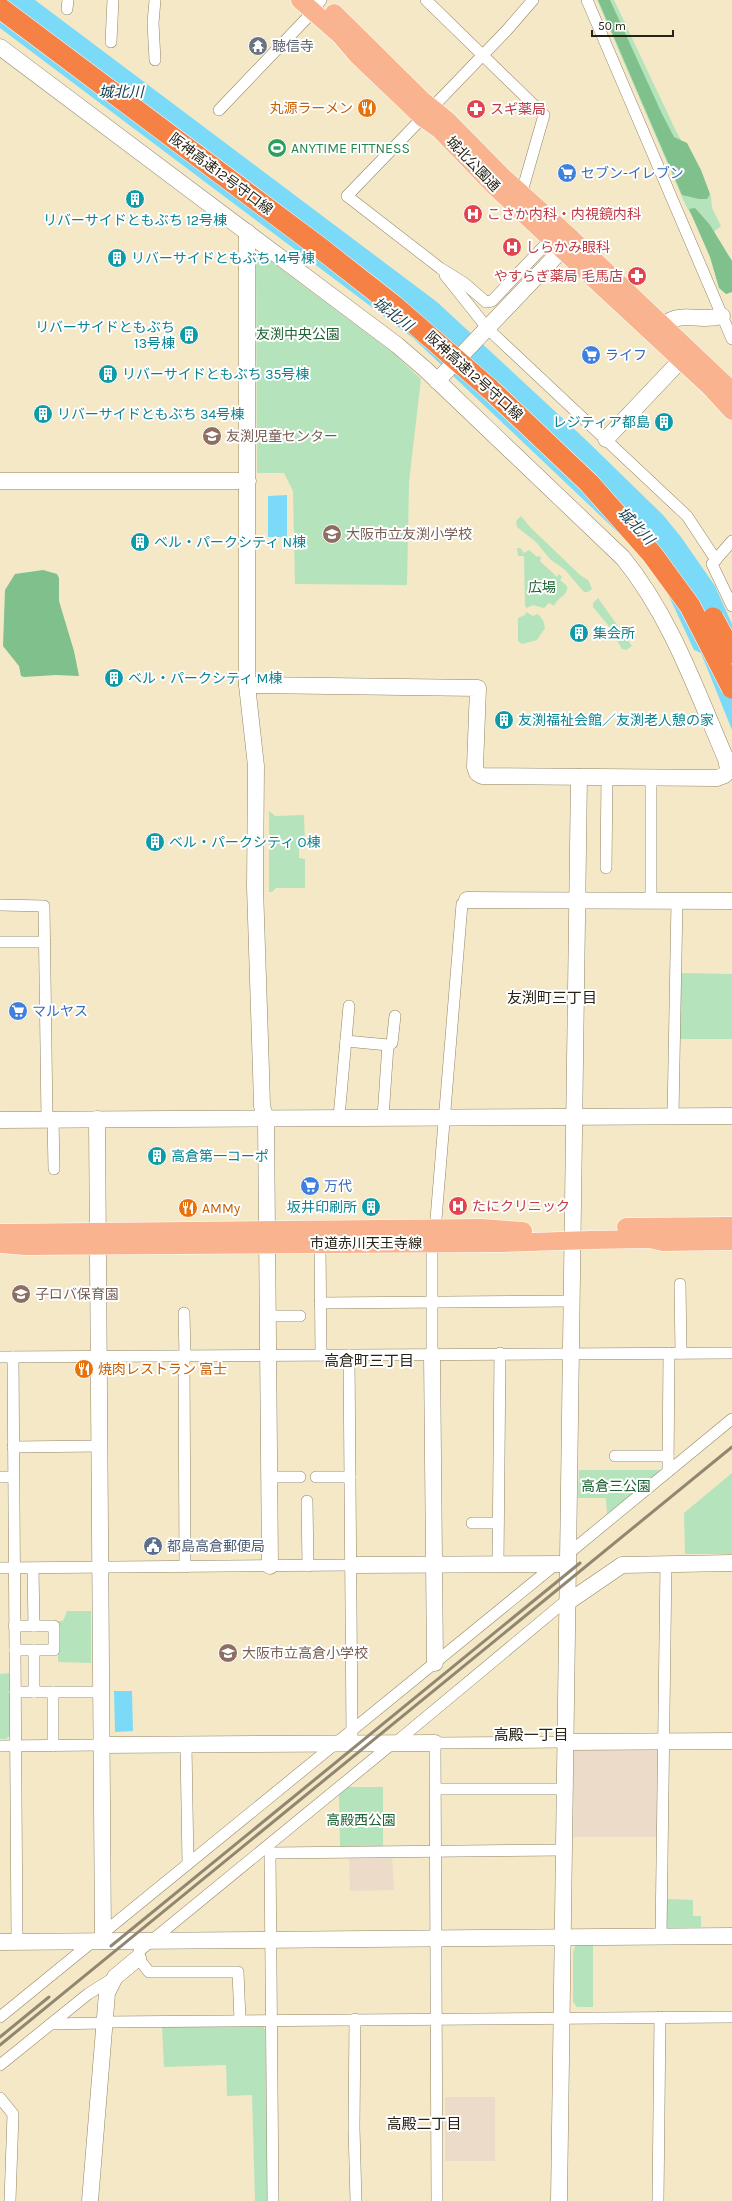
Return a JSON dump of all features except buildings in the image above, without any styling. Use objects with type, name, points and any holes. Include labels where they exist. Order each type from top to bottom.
[{"type":"highway","name":"阪神高速12号守口線","points":[[13,0],[360,262],[446,332],[502,381],[568,443],[646,524],[701,599],[732,653]]},
{"type":"highway","name":"阪神高速12号守口線","points":[[0,8],[356,276],[438,343],[501,399],[589,483],[652,554],[690,606],[732,688]]},
{"type":"main road","name":"城北公園通","points":[[315,2],[428,113],[440,130],[495,187],[548,237],[567,245]]},
{"type":"main road","name":"城北公園通","points":[[428,113],[458,130],[567,245],[657,330],[732,391]]},
{"type":"main road","name":"城北公園通","points":[[657,330],[680,361],[710,388],[732,411]]},
{"type":"main road","name":"市道赤川天王寺線","points":[[573,1234],[732,1226]]},
{"type":"main road","name":"市道赤川天王寺線","points":[[267,1237],[320,1244],[433,1236],[481,1228],[503,1231],[732,1240]]},
{"type":"main road","name":"市道赤川天王寺線","points":[[0,1233],[97,1239],[433,1236]]},
{"type":"main road","name":"市道赤川天王寺線","points":[[0,1244],[25,1246],[97,1239]]},
{"type":"street","points":[[111,42],[113,0]]},
{"type":"street","points":[[155,0],[153,23],[155,60]]},
{"type":"street","points":[[426,0],[544,115],[521,195]]},
{"type":"street","points":[[532,0],[484,55],[347,196],[440,268],[464,283],[485,302],[490,302],[545,245],[548,237]]},
{"type":"street","points":[[587,0],[727,317],[732,339]]},
{"type":"street","points":[[219,110],[306,20],[315,2]]},
{"type":"street","points":[[0,47],[441,378],[623,558],[645,587],[663,615],[728,766],[725,775],[717,778],[486,776],[477,773],[475,767],[478,688],[247,685]]},
{"type":"street","points":[[247,232],[247,685],[256,766],[256,903],[262,1106],[266,1118],[270,1566]]},
{"type":"street","points":[[441,378],[567,245]]},
{"type":"street","points":[[440,268],[485,332],[606,439],[687,516],[716,560]]},
{"type":"street","points":[[657,330],[684,316],[715,318],[727,317]]},
{"type":"street","points":[[606,439],[680,361]]},
{"type":"street","points":[[0,481],[248,481]]},
{"type":"street","points":[[732,541],[712,564],[732,606]]},
{"type":"street","points":[[559,2201],[568,1602],[564,1560],[571,1352],[580,777]]},
{"type":"street","points":[[606,868],[607,777]]},
{"type":"street","points":[[651,778],[651,901]]},
{"type":"street","points":[[435,1663],[432,1354],[433,1236],[462,904],[466,900],[732,901]]},
{"type":"street","points":[[673,1116],[677,901]]},
{"type":"street","points":[[0,905],[44,906],[50,1119],[54,1169]]},
{"type":"street","points":[[0,942],[45,942]]},
{"type":"street","points":[[339,1117],[349,1006]]},
{"type":"street","points":[[346,1041],[388,1045],[392,1043],[395,1016]]},
{"type":"street","points":[[383,1117],[388,1045]]},
{"type":"street","points":[[0,1120],[444,1116],[732,1116]]},
{"type":"street","points":[[97,1119],[101,1692],[100,1939]]},
{"type":"street","points":[[320,1244],[321,1355]]},
{"type":"street","points":[[680,1284],[681,1353]]},
{"type":"street","points":[[320,1303],[432,1303],[572,1300]]},
{"type":"street","points":[[184,1313],[185,1567]]},
{"type":"street","points":[[268,1316],[300,1316]]},
{"type":"street","points":[[0,1357],[571,1352],[732,1353]]},
{"type":"street","points":[[498,1564],[500,1353]]},
{"type":"street","points":[[668,1472],[669,1353]]},
{"type":"street","points":[[349,1355],[352,1737]]},
{"type":"street","points":[[13,1357],[17,1942]]},
{"type":"street","points":[[0,2017],[100,1939],[188,1864],[336,1744],[352,1737],[435,1663],[564,1560],[732,1419]]},
{"type":"street","points":[[13,1446],[99,1446]]},
{"type":"street","points":[[615,1456],[668,1456]]},
{"type":"street","points":[[0,1477],[13,1477]]},
{"type":"street","points":[[269,1477],[300,1477]]},
{"type":"street","points":[[316,1477],[350,1477]]},
{"type":"street","points":[[308,1501],[308,1566]]},
{"type":"street","points":[[472,1523],[498,1523]]},
{"type":"street","points":[[0,1568],[434,1565],[498,1564],[564,1560]]},
{"type":"street","points":[[0,2065],[88,1994],[115,1977],[138,1958],[139,1951],[269,1850],[394,1743],[562,1604],[568,1602],[618,1566],[630,1563],[732,1563]]},
{"type":"street","points":[[661,1937],[666,1563]]},
{"type":"street","points":[[33,1568],[34,1626]]},
{"type":"street","points":[[14,1626],[54,1626],[54,1650],[15,1650]]},
{"type":"street","points":[[34,1650],[34,1692]]},
{"type":"street","points":[[15,1692],[101,1692]]},
{"type":"street","points":[[53,1692],[53,1746]]},
{"type":"street","points":[[352,1737],[394,1743],[732,1741]]},
{"type":"street","points":[[435,1743],[437,2201]]},
{"type":"street","points":[[0,1746],[336,1744]]},
{"type":"street","points":[[186,1745],[188,1864]]},
{"type":"street","points":[[436,1789],[565,1789]]},
{"type":"street","points":[[269,1850],[564,1850]]},
{"type":"street","points":[[269,1850],[272,1940],[273,2201]]},
{"type":"street","points":[[0,1942],[100,1939],[152,1941],[732,1936]]},
{"type":"street","points":[[138,1958],[149,1972],[238,1972],[240,2020]]},
{"type":"street","points":[[90,2201],[107,1993],[115,1977]]},
{"type":"street","points":[[658,2201],[660,2017]]},
{"type":"street","points":[[51,2024],[240,2020],[732,2017]]},
{"type":"street","points":[[355,2019],[356,2201]]},
{"type":"street","points":[[0,2098],[13,2114],[10,2201]]},
{"type":"shaded area","points":[[658,1748],[661,1753],[660,1837],[573,1837],[574,1749]]},
{"type":"shaded area","points":[[392,1855],[394,1890],[350,1891],[349,1856]]},
{"type":"shaded area","points":[[445,2097],[495,2097],[495,2161],[445,2161]]},
{"type":"green space","points":[[597,0],[614,0],[676,131],[711,196],[712,208],[721,226],[705,239],[685,204]]},
{"type":"green space","points":[[598,0],[610,0],[674,137],[687,143],[701,170],[710,194],[707,199],[699,199],[682,195]]},
{"type":"green space","points":[[695,208],[710,225],[732,261],[732,292],[726,294],[719,288],[710,257],[689,209]]},
{"type":"green space","name":"友渕中央公園","points":[[261,254],[392,352],[421,379],[409,482],[407,585],[295,584],[293,491],[284,473],[257,473],[256,258]]},
{"type":"green space","points":[[521,516],[530,527],[580,575],[588,580],[592,589],[588,592],[584,592],[565,570],[550,559],[536,542],[517,527],[516,521]]},
{"type":"green space","name":"広場","points":[[517,548],[520,548],[524,553],[529,550],[537,557],[539,556],[541,558],[540,561],[557,577],[559,574],[562,577],[560,580],[567,586],[567,589],[565,594],[554,606],[549,603],[544,608],[533,605],[527,608],[525,606],[524,556],[518,556]]},
{"type":"green space","points":[[43,570],[57,574],[59,578],[59,601],[74,651],[79,676],[21,676],[19,666],[3,646],[5,590],[15,574]]},
{"type":"green space","points":[[598,598],[632,646],[626,650],[622,649],[608,625],[593,607],[593,603]]},
{"type":"green space","points":[[526,612],[533,616],[538,614],[543,620],[545,628],[537,640],[522,644],[518,641],[518,618],[525,615]]},
{"type":"green space","points":[[269,811],[275,816],[304,815],[305,844],[299,845],[299,858],[305,859],[305,888],[276,888],[272,892],[269,892]]},
{"type":"green space","points":[[681,973],[732,974],[732,1039],[679,1039]]},
{"type":"green space","name":"高倉三公園","points":[[579,1470],[662,1470],[607,1514],[606,1498],[578,1498]]},
{"type":"green space","points":[[732,1473],[732,1554],[685,1554],[684,1513]]},
{"type":"green space","points":[[67,1611],[91,1611],[91,1663],[58,1662],[58,1621],[63,1621]]},
{"type":"green space","points":[[10,1673],[11,1735],[6,1739],[0,1739],[0,1674]]},
{"type":"green space","name":"高殿西公園","points":[[348,1787],[383,1787],[383,1846],[340,1847],[339,1794]]},
{"type":"green space","points":[[667,1899],[693,1900],[693,1916],[701,1916],[701,1927],[666,1928]]},
{"type":"green space","points":[[576,1944],[593,1944],[593,2007],[577,2007],[573,2002],[573,1952]]},
{"type":"green space","points":[[260,2023],[265,2029],[269,2201],[255,2201],[252,2095],[227,2096],[226,2065],[164,2067],[162,2026]]},
{"type":"water","name":"城北川","points":[[0,0],[35,0],[437,302],[586,440],[663,515],[681,537],[715,586],[732,624],[732,730],[701,653],[694,650],[667,592],[641,557],[626,540],[413,338],[0,28]]},
{"type":"water","points":[[287,495],[287,537],[268,537],[268,496]]},
{"type":"water","points":[[114,1691],[132,1691],[133,1731],[115,1732]]},
{"type":"railway","points":[[0,2045],[732,1447]]},
{"type":"railway","points":[[111,1946],[580,1563]]},
{"type":"railway","points":[[0,2037],[49,1997]]},
{"type":"place","name":"聴信寺","points":[[258,46]]},
{"type":"place","name":"丸源ラーメン","points":[[367,108]]},
{"type":"place","name":"スギ薬局","points":[[476,109]]},
{"type":"place","name":"ANYTIME FITTNESS","points":[[277,148]]},
{"type":"place","name":"セブン-イレブン","points":[[567,173]]},
{"type":"place","name":"リバーサイドともぶち 12号棟","points":[[135,199]]},
{"type":"place","name":"こさか内科・内視鏡内科","points":[[473,214]]},
{"type":"place","name":"しらかみ眼科","points":[[512,247]]},
{"type":"place","name":"リバーサイドともぶち 14号棟","points":[[117,258]]},
{"type":"place","name":"やすらぎ薬局 毛馬店","points":[[637,276]]},
{"type":"place","name":"リバーサイドともぶち 13号棟","points":[[189,335]]},
{"type":"place","name":"ライフ","points":[[591,355]]},
{"type":"place","name":"リバーサイドともぶち 35号棟","points":[[108,374]]},
{"type":"place","name":"リバーサイドともぶち 34号棟","points":[[43,414]]},
{"type":"place","name":"レジティア都島","points":[[664,422]]},
{"type":"place","name":"友渕児童センター","points":[[212,436]]},
{"type":"place","name":"大阪市立友渕小学校","points":[[332,534]]},
{"type":"place","name":"ベル・パークシティ N棟","points":[[140,542]]},
{"type":"place","name":"集会所","points":[[579,633]]},
{"type":"place","name":"ベル・パークシティ M棟","points":[[114,678]]},
{"type":"place","name":"友渕福祉会館／友渕老人憩の家","points":[[504,720]]},
{"type":"place","name":"ベル・パークシティ O棟","points":[[155,842]]},
{"type":"place","name":"マルヤス","points":[[18,1011]]},
{"type":"place","name":"高倉第一コーポ","points":[[157,1156]]},
{"type":"place","name":"万代","points":[[310,1186]]},
{"type":"place","name":"たにクリニック","points":[[458,1206]]},
{"type":"place","name":"坂井印刷所","points":[[371,1207]]},
{"type":"place","name":"AMMy","points":[[188,1208]]},
{"type":"place","name":"子ロバ保育園","points":[[21,1294]]},
{"type":"place","name":"焼肉レストラン 富士","points":[[84,1369]]},
{"type":"place","name":"都島高倉郵便局","points":[[153,1546]]},
{"type":"place","name":"大阪市立高倉小学校","points":[[228,1653]]},
{"type":"district","name":"友渕町三丁目","points":[[552,998]]},
{"type":"district","name":"高倉町三丁目","points":[[369,1361]]},
{"type":"district","name":"高殿一丁目","points":[[531,1735]]},
{"type":"district","name":"高殿二丁目","points":[[424,2124]]}]
